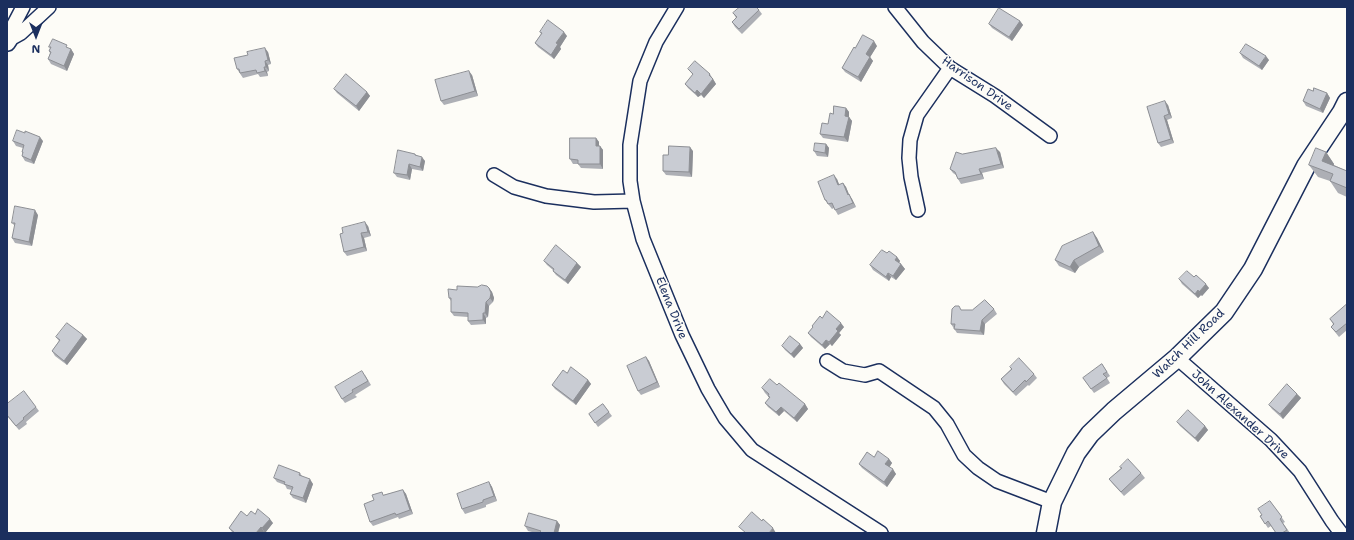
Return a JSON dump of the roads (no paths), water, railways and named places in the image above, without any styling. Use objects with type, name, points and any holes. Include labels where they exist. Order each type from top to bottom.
[{"type":"street","points":[[9,42],[12,28],[23,7]]},
{"type":"street","points":[[9,42],[49,7]]},
{"type":"street","name":"Elena Drive","points":[[677,7],[656,42],[640,81],[630,144],[630,181],[633,201],[643,239],[682,335],[708,389],[725,418],[752,450],[881,533]]},
{"type":"street","name":"Harrison Drive","points":[[895,7],[923,42],[950,68],[995,96],[1050,136]]},
{"type":"street","points":[[918,210],[908,158],[910,140],[917,115],[950,68]]},
{"type":"street","name":"Watch Hill Road","points":[[1046,533],[1052,502],[1076,453],[1090,434],[1114,411],[1177,358],[1224,312],[1254,269],[1306,166],[1347,102]]},
{"type":"street","points":[[494,175],[514,187],[546,196],[594,202],[633,201]]},
{"type":"street","name":"John Alexander Drive","points":[[1177,358],[1271,440],[1295,465],[1341,533]]},
{"type":"street","points":[[827,361],[843,371],[865,376],[879,371],[934,408],[947,424],[964,455],[978,468],[998,481],[1052,502]]}]
